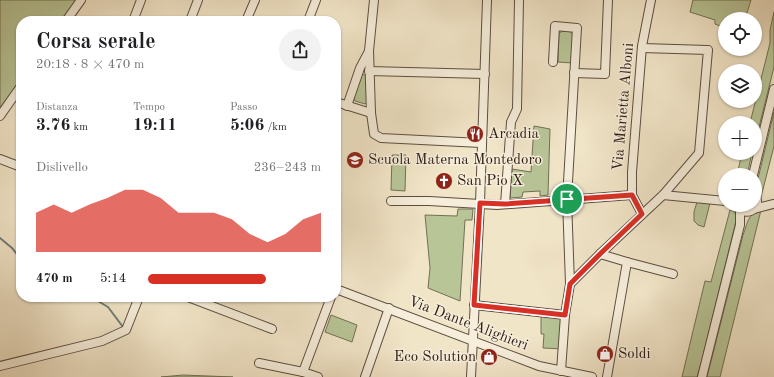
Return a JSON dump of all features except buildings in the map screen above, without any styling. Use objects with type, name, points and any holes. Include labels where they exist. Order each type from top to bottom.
[{"type":"street","points":[[70,16],[81,0]]},
{"type":"street","points":[[135,16],[141,0]]},
{"type":"street","points":[[192,16],[198,0]]},
{"type":"street","points":[[248,16],[254,0]]},
{"type":"street","points":[[310,16],[316,0]]},
{"type":"street","points":[[374,0],[369,51],[371,113],[374,134],[381,138],[481,143]]},
{"type":"street","points":[[471,377],[480,203],[487,0]]},
{"type":"street","points":[[505,204],[511,122],[517,109],[519,0]]},
{"type":"street","points":[[574,73],[605,74],[608,0]]},
{"type":"street","name":"Via Marietta Alboni","points":[[642,214],[632,195],[632,172],[642,48],[651,0]]},
{"type":"street","points":[[553,62],[555,26],[577,28],[567,199],[570,284],[565,315],[561,371]]},
{"type":"street","points":[[570,284],[663,195],[699,153],[708,50],[642,48]]},
{"type":"street","points":[[347,106],[360,68],[369,51]]},
{"type":"street","points":[[369,70],[485,74]]},
{"type":"street","points":[[755,168],[774,89]]},
{"type":"street","points":[[0,116],[16,93]]},
{"type":"street","points":[[341,104],[371,113]]},
{"type":"street","points":[[0,159],[16,165]]},
{"type":"street","points":[[391,201],[429,200],[505,204],[632,195]]},
{"type":"street","points":[[663,195],[718,200]]},
{"type":"street","points":[[762,199],[774,204]]},
{"type":"street","points":[[762,207],[774,204]]},
{"type":"street","points":[[702,377],[740,225],[739,212]]},
{"type":"street","points":[[740,225],[751,212]]},
{"type":"street","points":[[600,254],[672,274]]},
{"type":"street","points":[[607,377],[626,262]]},
{"type":"street","name":"Via Dante Alighieri","points":[[341,291],[539,366],[592,377]]},
{"type":"street","points":[[0,366],[102,341],[126,330],[137,302]]},
{"type":"street","points":[[201,302],[272,329]]},
{"type":"street","points":[[303,372],[329,302]]},
{"type":"street","points":[[474,305],[565,315]]},
{"type":"street","points":[[365,377],[389,308]]},
{"type":"street","points":[[259,363],[303,372],[318,377]]},
{"type":"green space","points":[[0,0],[76,0],[65,16],[16,16],[16,86],[0,108]]},
{"type":"green space","points":[[693,0],[751,0],[747,12],[718,12],[718,25],[715,24],[715,20],[690,12]]},
{"type":"green space","points":[[774,12],[774,67],[762,116],[752,116],[754,108],[762,108],[762,75],[770,43],[770,30]]},
{"type":"green space","points":[[563,31],[570,31],[573,35],[572,63],[558,62],[559,33]]},
{"type":"green space","points":[[363,74],[366,76],[367,102],[365,104],[355,101],[354,98]]},
{"type":"green space","points":[[774,112],[774,146],[762,193],[762,168],[761,168]]},
{"type":"green space","points":[[534,126],[550,129],[548,195],[540,196],[540,191],[523,192],[522,197],[510,198],[512,169],[531,172]]},
{"type":"green space","points":[[392,155],[406,155],[405,191],[391,190]]},
{"type":"green space","points":[[740,160],[750,160],[749,168],[739,168]]},
{"type":"green space","points":[[697,202],[710,203],[704,227],[698,225],[694,221],[694,212]]},
{"type":"green space","points":[[458,209],[473,209],[472,220],[465,220],[460,301],[428,288],[430,268],[425,215],[457,216]]},
{"type":"green space","points":[[729,212],[734,212],[737,217],[697,377],[682,377],[705,281],[711,282]]},
{"type":"green space","points":[[761,212],[720,377],[707,377],[743,235],[747,223],[753,214]]},
{"type":"green space","points":[[541,313],[565,315],[563,349],[543,348],[544,334],[541,334]]},
{"type":"green space","points":[[331,315],[357,325],[352,342],[325,332]]},
{"type":"green space","points":[[183,375],[233,377],[161,377]]},
{"type":"waterway","points":[[0,238],[16,253]]},
{"type":"waterway","points":[[100,302],[108,307],[123,327]]},
{"type":"place","name":"Arcadia","points":[[475,134]]},
{"type":"place","name":"Scuola Materna Montedoro","points":[[355,160]]},
{"type":"place","name":"San Pio X","points":[[444,181]]},
{"type":"place","name":"Soldi","points":[[605,354]]},
{"type":"place","name":"Eco Solution","points":[[489,357]]},
{"type":"route","points":[[632,195],[642,214],[570,284],[565,315],[474,305],[480,203],[505,204],[567,199],[632,195]]}]
